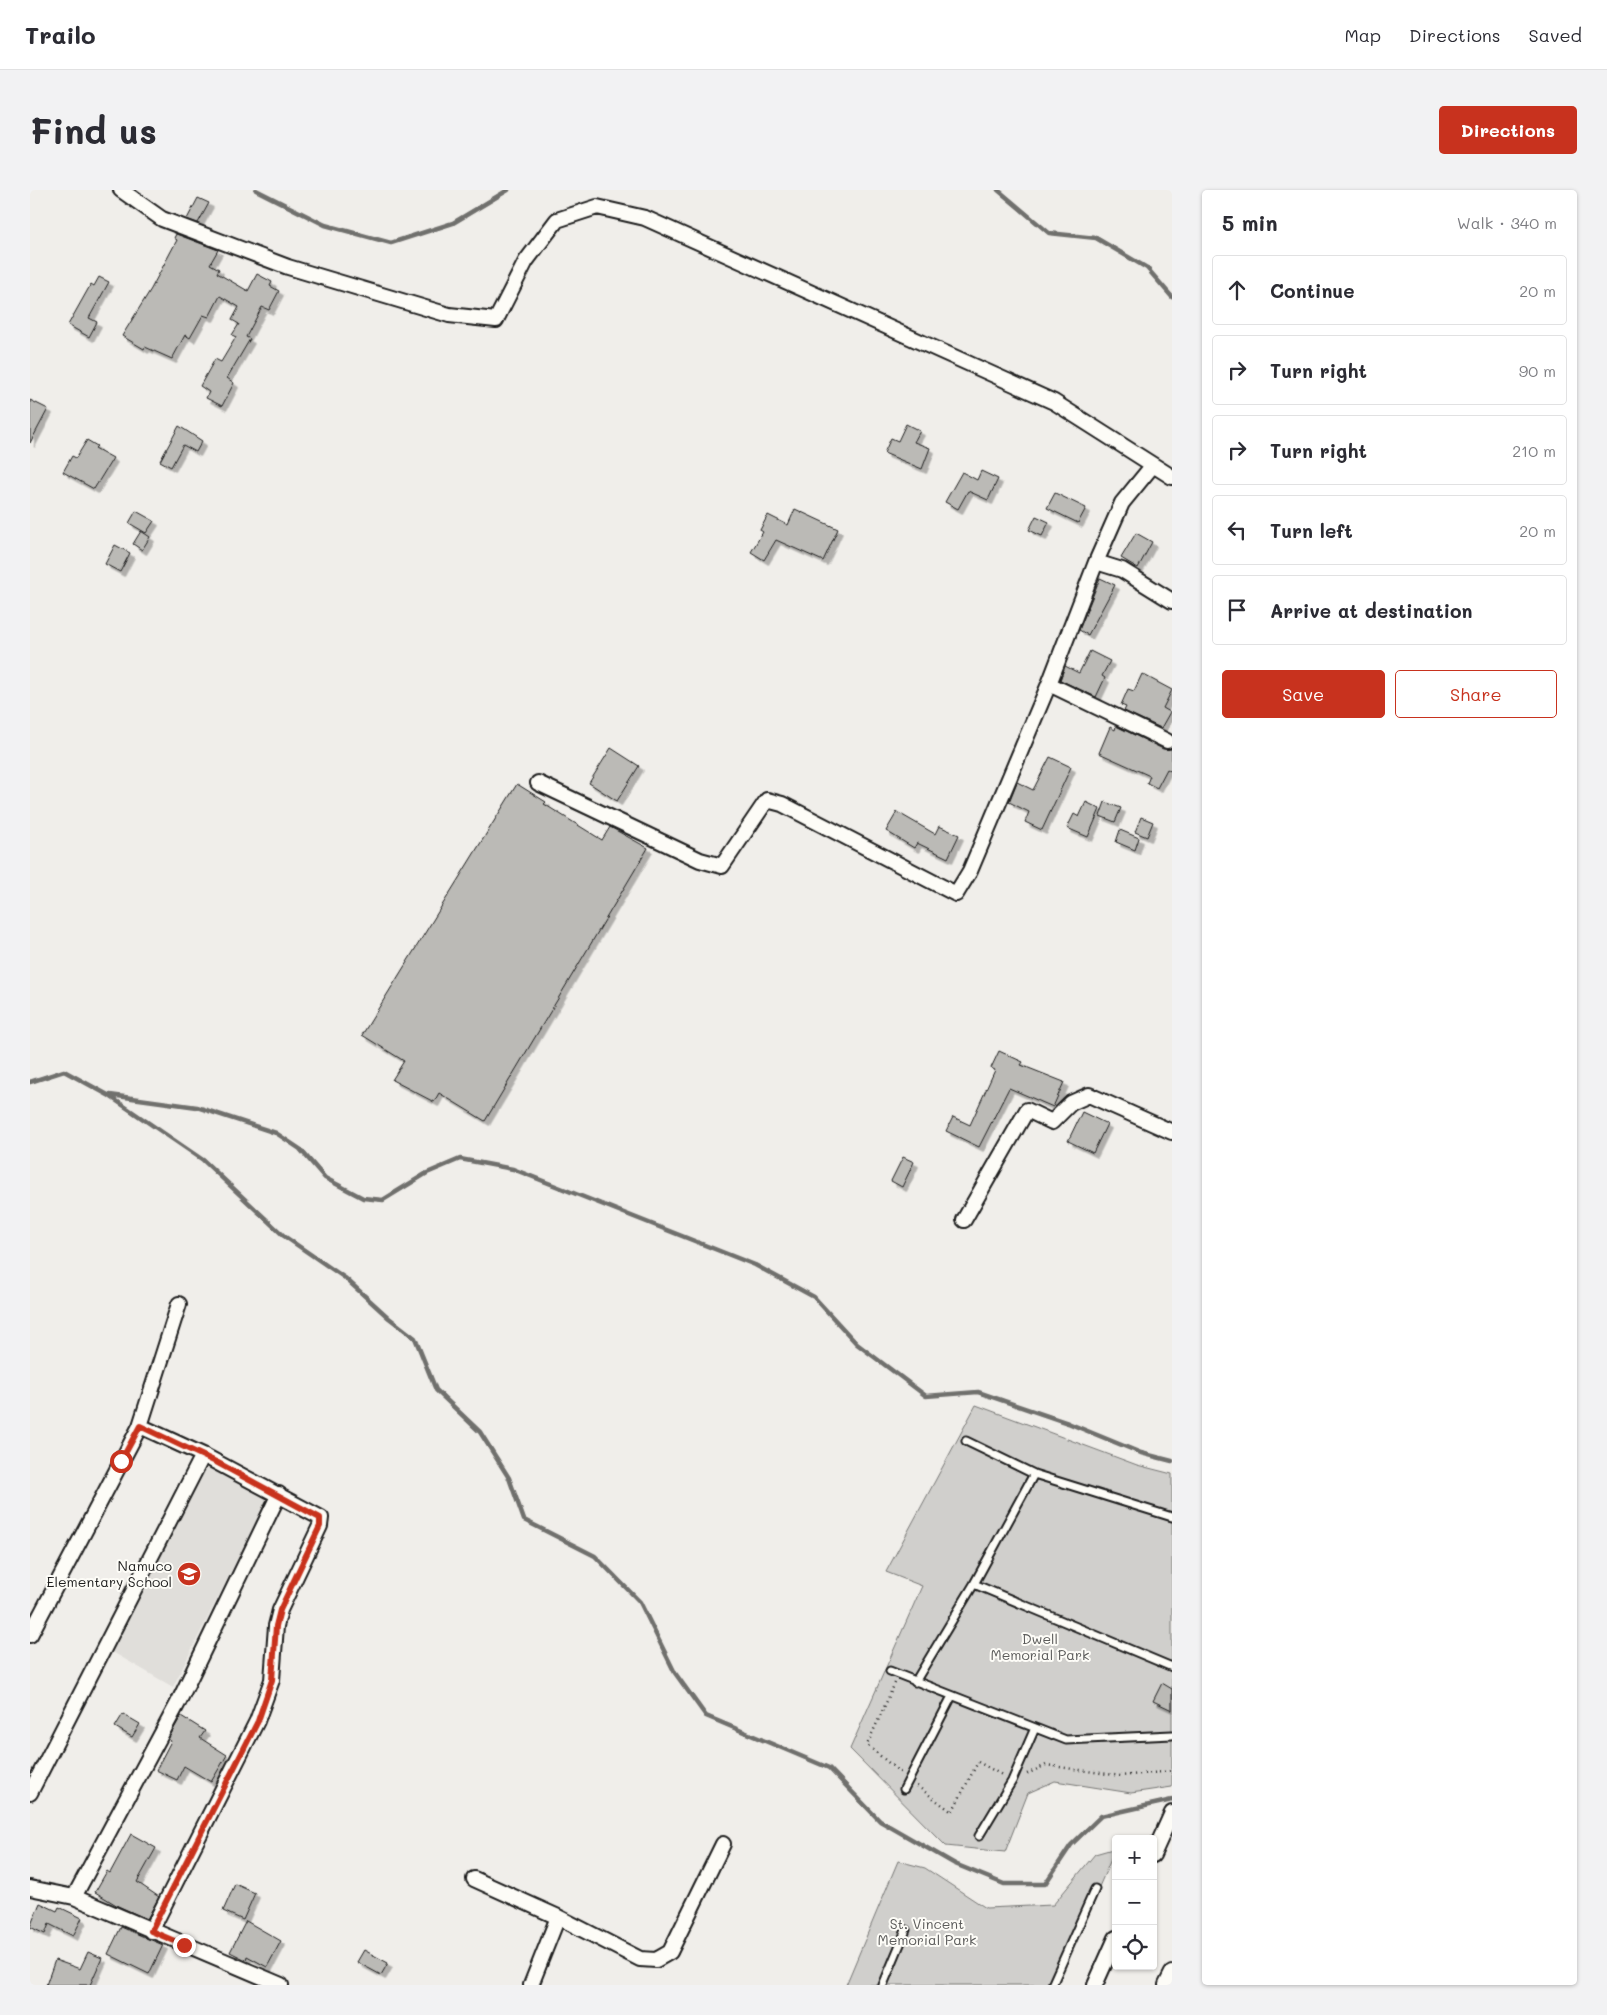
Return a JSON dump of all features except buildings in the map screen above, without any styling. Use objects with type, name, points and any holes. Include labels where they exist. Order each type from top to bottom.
[{"type":"street","points":[[121,190],[162,218],[288,267],[449,315],[496,320],[526,261],[557,220],[597,207],[645,218],[1054,402],[1172,476]]},
{"type":"street","points":[[538,783],[700,860],[722,866],[767,800],[782,804],[956,894],[970,871],[1049,684],[1096,562],[1122,503],[1153,465]]},
{"type":"street","points":[[1096,562],[1122,570],[1172,601]]},
{"type":"street","points":[[1049,684],[1167,741]]},
{"type":"street","points":[[964,1220],[1027,1110],[1052,1122],[1071,1103],[1089,1095],[1172,1132]]},
{"type":"street","points":[[30,1635],[140,1426],[179,1304]]},
{"type":"street","points":[[140,1426],[203,1455],[279,1494],[320,1518],[320,1526],[280,1610],[276,1626],[272,1680],[258,1721],[151,1931]]},
{"type":"street","points":[[30,1793],[203,1455]]},
{"type":"street","points":[[74,1897],[178,1703],[279,1494]]},
{"type":"street","points":[[1157,1846],[1172,1813]]},
{"type":"street","points":[[474,1879],[558,1917],[640,1958],[656,1960],[670,1952],[723,1844]]},
{"type":"street","points":[[31,1893],[74,1897],[281,1985]]},
{"type":"street","points":[[530,1985],[558,1917]]},
{"type":"street","points":[[1095,1985],[1112,1947]]},
{"type":"street","points":[[1166,1985],[1172,1973]]},
{"type":"lane","points":[[966,1441],[1034,1474],[1172,1516]]},
{"type":"lane","points":[[915,1682],[974,1584],[1034,1474]]},
{"type":"lane","points":[[974,1584],[1172,1667]]},
{"type":"lane","points":[[890,1672],[1066,1740],[1172,1735]]},
{"type":"lane","points":[[904,1789],[952,1696]]},
{"type":"lane","points":[[978,1836],[1012,1781],[1035,1728]]},
{"type":"lane","points":[[1052,1985],[1095,1889]]},
{"type":"lane","points":[[882,1985],[906,1930]]},
{"type":"path","points":[[899,1675],[866,1745],[908,1780],[952,1812],[978,1762],[1012,1781],[1046,1765],[1121,1776],[1172,1771]]},
{"type":"shaded area","name":"Namuco Elementary School","points":[[204,1465],[268,1498],[173,1687],[109,1650]]},
{"type":"green space","name":"Dwell Memorial Park","points":[[976,1405],[1137,1465],[1172,1474],[1172,1787],[1131,1793],[1055,1781],[1028,1793],[1005,1852],[946,1846],[850,1749],[922,1586],[886,1572]]},
{"type":"green space","name":"St. Vincent Memorial Park","points":[[1112,1849],[1112,1857],[1056,1985],[846,1985],[898,1861],[925,1868],[986,1908],[1053,1905],[1095,1854]]},
{"type":"waterway","points":[[256,190],[325,225],[391,243],[453,223],[508,190]]},
{"type":"waterway","points":[[998,190],[1049,233],[1096,238],[1147,268],[1172,297]]},
{"type":"waterway","points":[[30,1082],[64,1071],[108,1095],[203,1160],[284,1236],[345,1278],[389,1318],[415,1338],[436,1390],[480,1432],[509,1478],[524,1520],[595,1556],[640,1602],[675,1673],[706,1716],[829,1768],[880,1821],[955,1864],[1004,1884],[1045,1884],[1071,1845],[1101,1816],[1172,1800]]},
{"type":"waterway","points":[[110,1095],[197,1107],[276,1133],[300,1149],[325,1178],[363,1198],[383,1200],[427,1173],[460,1159],[513,1169],[755,1265],[814,1297],[857,1344],[926,1396],[978,1392],[1068,1423],[1141,1453],[1172,1461]]},
{"type":"place","name":"Namuco Elementary School","points":[[189,1574]]},
{"type":"route","points":[[121,1461],[140,1426],[203,1455],[279,1494],[320,1518],[320,1526],[280,1610],[276,1626],[277,1639],[272,1680],[258,1721],[151,1931],[184,1945]]}]
